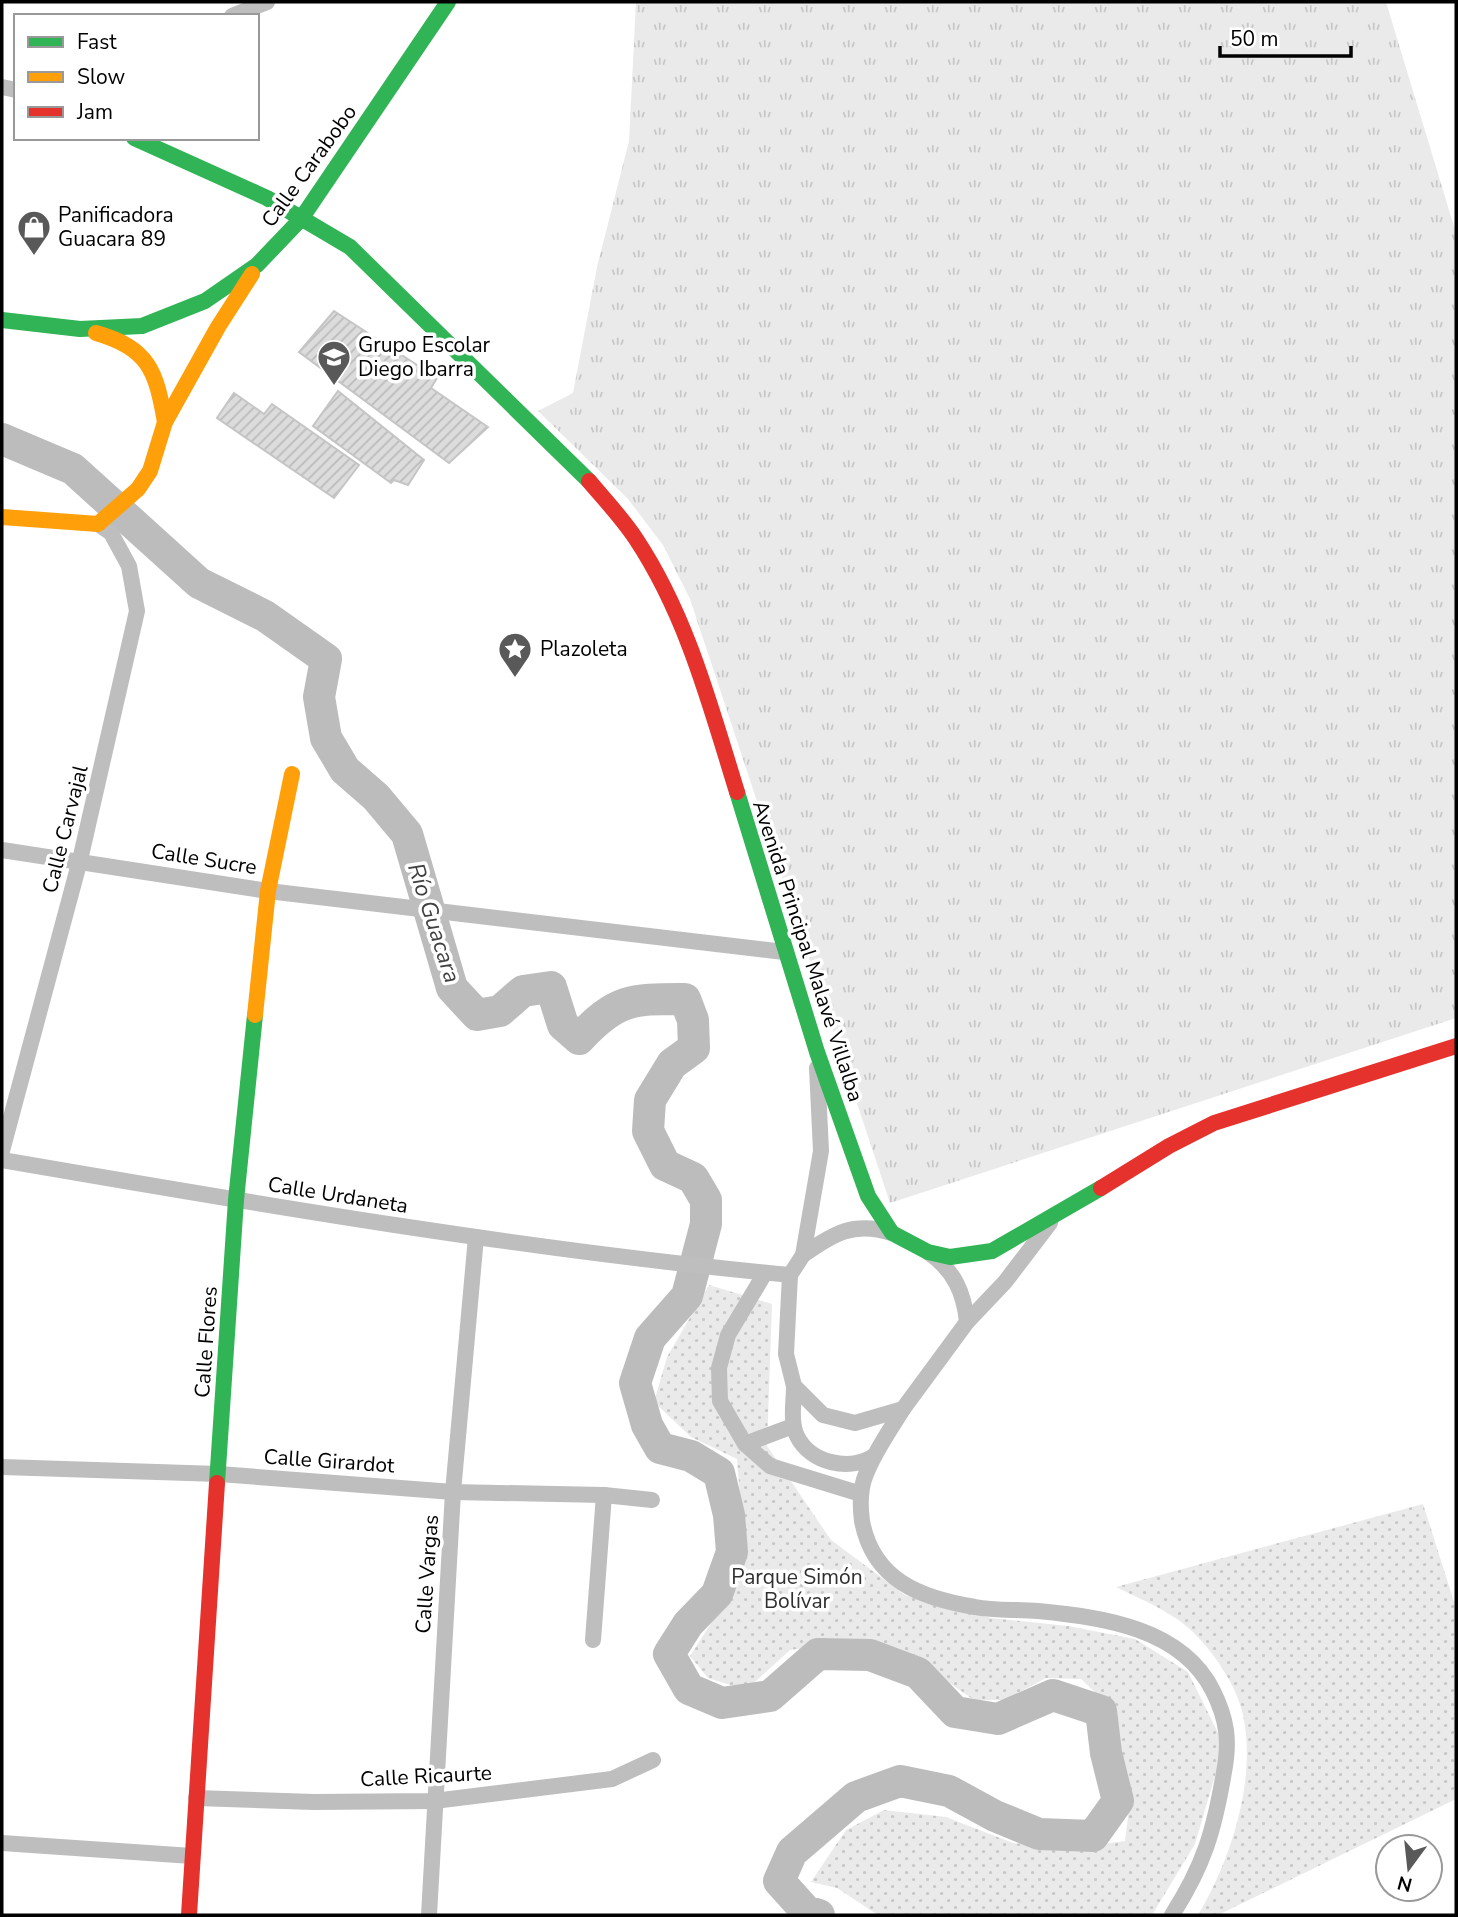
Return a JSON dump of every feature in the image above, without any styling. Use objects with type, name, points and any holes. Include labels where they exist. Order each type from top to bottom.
[{"type":"street","points":[[237,14],[267,2]]},
{"type":"street","name":"Calle Carabobo","points":[[2,320],[80,329],[142,326],[205,301],[257,265],[301,219],[449,2]]},
{"type":"street","name":"Avenida Principal Malavé Villalba","points":[[138,140],[267,198],[350,247],[582,472],[635,537],[658,575],[692,648],[817,1052],[867,1196],[892,1233],[928,1252],[950,1257],[992,1251],[1054,1218],[1169,1146],[1214,1123],[1456,1046]]},
{"type":"street","points":[[2,517],[103,520],[138,489],[159,450],[165,422],[218,327],[257,265]]},
{"type":"street","points":[[80,329],[110,336],[135,348],[153,366],[159,383],[165,422]]},
{"type":"street","name":"Calle Carvajal","points":[[2,1151],[80,860],[137,611],[129,566],[103,520]]},
{"type":"street","name":"Calle Flores","points":[[189,1915],[236,1200],[268,891],[292,774]]},
{"type":"street","name":"Calle Sucre","points":[[2,850],[268,891],[784,952]]},
{"type":"street","points":[[803,1255],[821,1151],[817,1052]]},
{"type":"street","name":"Calle Urdaneta","points":[[2,1160],[476,1237],[790,1275]]},
{"type":"street","points":[[1054,1218],[1005,1282],[967,1322],[903,1409],[874,1456],[861,1494],[866,1539],[874,1557],[886,1572],[910,1589],[975,1607],[1039,1611],[1121,1624],[1173,1644],[1206,1675],[1224,1713],[1229,1745],[1214,1829],[1195,1880],[1172,1915]]},
{"type":"street","points":[[874,1456],[852,1466],[832,1462],[806,1448],[793,1426],[794,1386],[786,1354],[790,1275],[803,1255],[833,1234],[872,1227],[892,1233]]},
{"type":"street","name":"Calle Vargas","points":[[429,1915],[453,1492],[476,1237]]},
{"type":"street","points":[[928,1252],[952,1273],[965,1306],[967,1322]]},
{"type":"street","points":[[759,1273],[728,1335],[719,1368],[720,1401],[745,1444],[770,1466],[861,1494]]},
{"type":"street","points":[[794,1386],[823,1415],[840,1422],[862,1422],[903,1409]]},
{"type":"street","points":[[745,1444],[793,1426]]},
{"type":"street","name":"Calle Girardot","points":[[2,1467],[219,1474],[453,1492],[604,1495],[652,1500]]},
{"type":"street","points":[[593,1640],[604,1495]]},
{"type":"street","name":"Calle Ricaurte","points":[[196,1798],[314,1802],[434,1801],[612,1779],[653,1760]]},
{"type":"street","points":[[2,1843],[192,1856]]},
{"type":"green space","points":[[636,2],[1386,2],[1456,233],[1456,1018],[890,1203],[690,599],[663,545],[628,499],[538,411],[573,393],[597,267],[629,141]]},
{"type":"green space","name":"Parque Simón Bolívar","points":[[709,1285],[772,1304],[767,1446],[831,1540],[905,1595],[991,1618],[1068,1626],[1135,1639],[1188,1672],[1224,1745],[1195,1844],[1152,1915],[878,1915],[837,1888],[811,1882],[846,1830],[884,1810],[946,1817],[1013,1843],[1066,1849],[1125,1841],[1129,1808],[1116,1712],[1081,1679],[1046,1678],[1005,1700],[974,1700],[904,1651],[868,1640],[790,1650],[746,1690],[708,1678],[690,1656],[727,1598],[745,1559],[737,1459],[691,1437],[654,1402],[667,1357]]},
{"type":"green space","points":[[1423,1504],[1456,1608],[1456,1799],[1386,1833],[1374,1833],[1374,1839],[1218,1915],[1198,1915],[1221,1870],[1244,1792],[1247,1766],[1243,1715],[1236,1693],[1224,1671],[1194,1633],[1167,1613],[1116,1587]]},
{"type":"building","points":[[334,311],[437,378],[431,388],[488,427],[449,463],[299,352]]},
{"type":"building","points":[[338,391],[424,460],[408,485],[394,480],[391,483],[313,426]]},
{"type":"building","points":[[234,393],[264,414],[272,404],[359,465],[334,498],[217,418]]},
{"type":"waterway","name":"Río Guacara","points":[[2,439],[73,469],[199,583],[265,616],[326,659],[319,697],[326,738],[345,770],[376,797],[407,834],[452,988],[477,1015],[500,1011],[523,991],[551,987],[563,1025],[579,1039],[615,1008],[651,999],[685,999],[693,1020],[694,1048],[672,1064],[650,1100],[648,1131],[665,1165],[693,1178],[706,1200],[706,1224],[687,1296],[650,1338],[635,1383],[647,1425],[660,1448],[691,1456],[719,1473],[729,1515],[732,1552],[717,1594],[688,1624],[669,1654],[689,1689],[722,1703],[770,1696],[818,1654],[870,1655],[918,1673],[955,1712],[998,1719],[1053,1695],[1101,1711],[1106,1753],[1118,1801],[1093,1836],[1039,1834],[995,1816],[949,1791],[900,1781],[856,1797],[792,1852],[779,1881],[806,1911],[819,1915]]},
{"type":"traffic: fast","points":[[2,320],[80,329],[142,326],[205,301],[257,265],[301,219],[448,2]]},
{"type":"traffic: fast","points":[[138,140],[267,198],[350,247],[589,481]]},
{"type":"traffic: fast","points":[[737,792],[817,1052],[868,1196],[892,1233],[928,1252],[950,1257],[992,1251],[1101,1188]]},
{"type":"traffic: fast","points":[[217,1483],[236,1200],[255,1015]]},
{"type":"traffic: slow","points":[[2,517],[98,524],[138,489],[150,471],[165,422],[218,327],[252,274]]},
{"type":"traffic: slow","points":[[96,333],[128,346],[147,364],[158,389],[165,422]]},
{"type":"traffic: slow","points":[[255,1015],[268,891],[292,774]]},
{"type":"traffic: jam","points":[[589,481],[636,539],[670,599],[696,662],[737,792]]},
{"type":"traffic: jam","points":[[1101,1188],[1169,1146],[1214,1123],[1456,1046]]},
{"type":"traffic: jam","points":[[189,1915],[217,1483]]},
{"type":"place","name":"Panificadora Guacara 89","points":[[34,257]]},
{"type":"place","name":"Grupo Escolar Diego Ibarra","points":[[334,387]]},
{"type":"place","name":"Plazoleta","points":[[515,679]]}]
